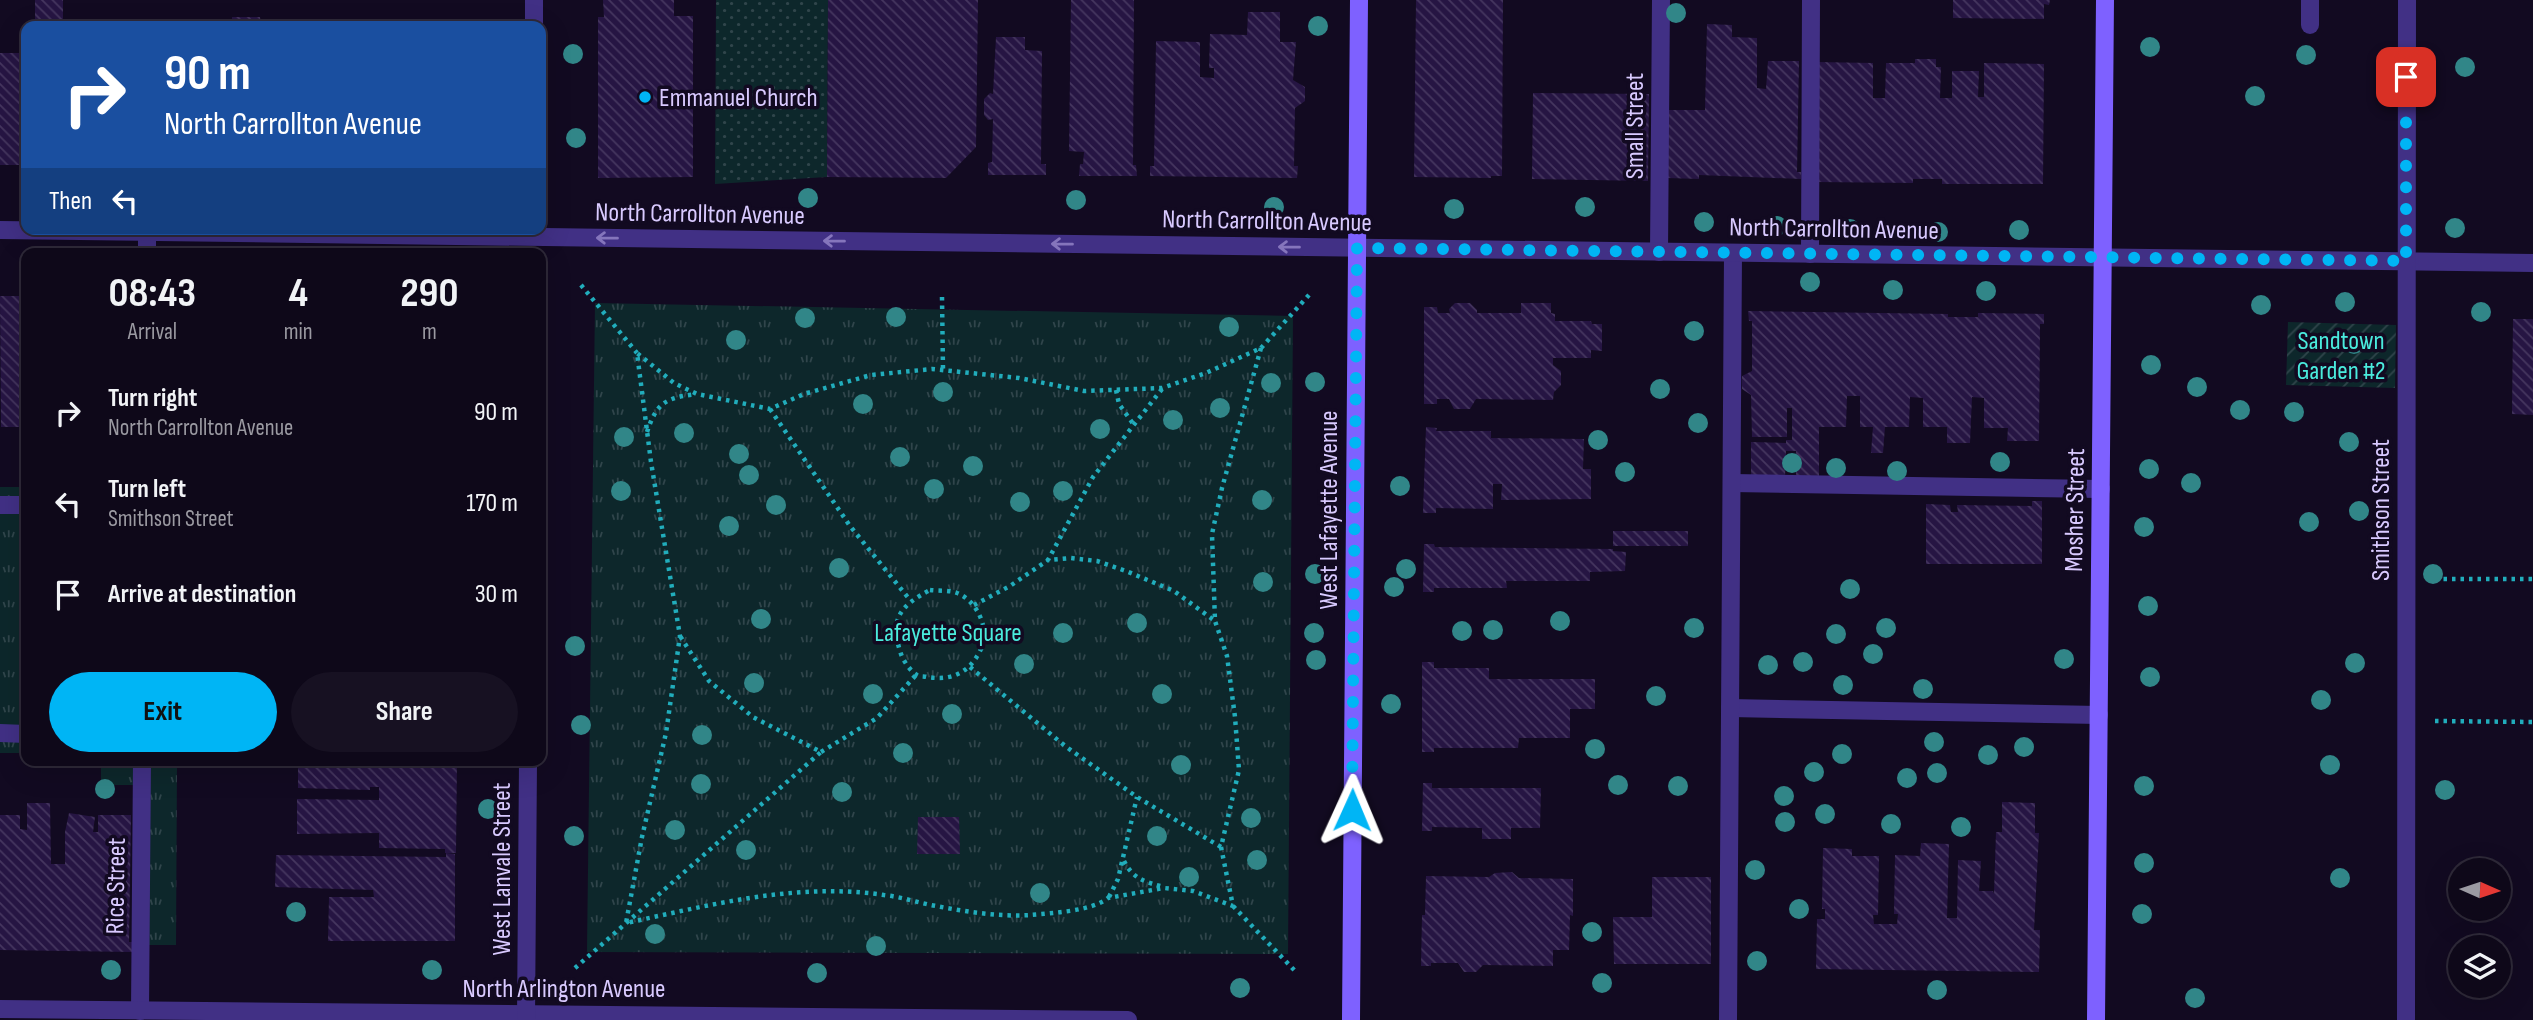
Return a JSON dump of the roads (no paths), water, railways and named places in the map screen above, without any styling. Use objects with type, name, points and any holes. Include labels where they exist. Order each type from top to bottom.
[{"type":"street","points":[[534,0],[534,21]]},
{"type":"street","name":"West Lafayette Avenue","points":[[1352,1020],[1359,0]]},
{"type":"street","name":"Small Street","points":[[1659,252],[1661,0]]},
{"type":"street","points":[[1810,254],[1811,0]]},
{"type":"street","name":"Mosher Street","points":[[2096,1020],[2105,0]]},
{"type":"street","points":[[2310,0],[2310,25]]},
{"type":"street","name":"Smithson Street","points":[[2406,1020],[2407,0]]},
{"type":"street","name":"North Carrollton Avenue","points":[[0,230],[21,230]]},
{"type":"street","name":"North Carrollton Avenue","points":[[291,235],[2533,263]]},
{"type":"street","points":[[1728,1020],[1733,253]]},
{"type":"street","points":[[1732,483],[2101,489]]},
{"type":"street","points":[[0,505],[21,505]]},
{"type":"street","points":[[1730,708],[2099,715]]},
{"type":"street","points":[[0,733],[21,734]]},
{"type":"street","name":"Rice Street","points":[[140,1011],[142,766]]},
{"type":"street","name":"West Lanvale Street","points":[[526,1017],[528,766]]},
{"type":"street","name":"North Arlington Avenue","points":[[0,1009],[526,1017],[1128,1020]]},
{"type":"place","name":"Emmanuel Church","points":[[645,97]]},
{"type":"park label","name":"Sandtown Garden #2","points":[[2341,355]]},
{"type":"park label","name":"Lafayette Square","points":[[948,632]]}]
